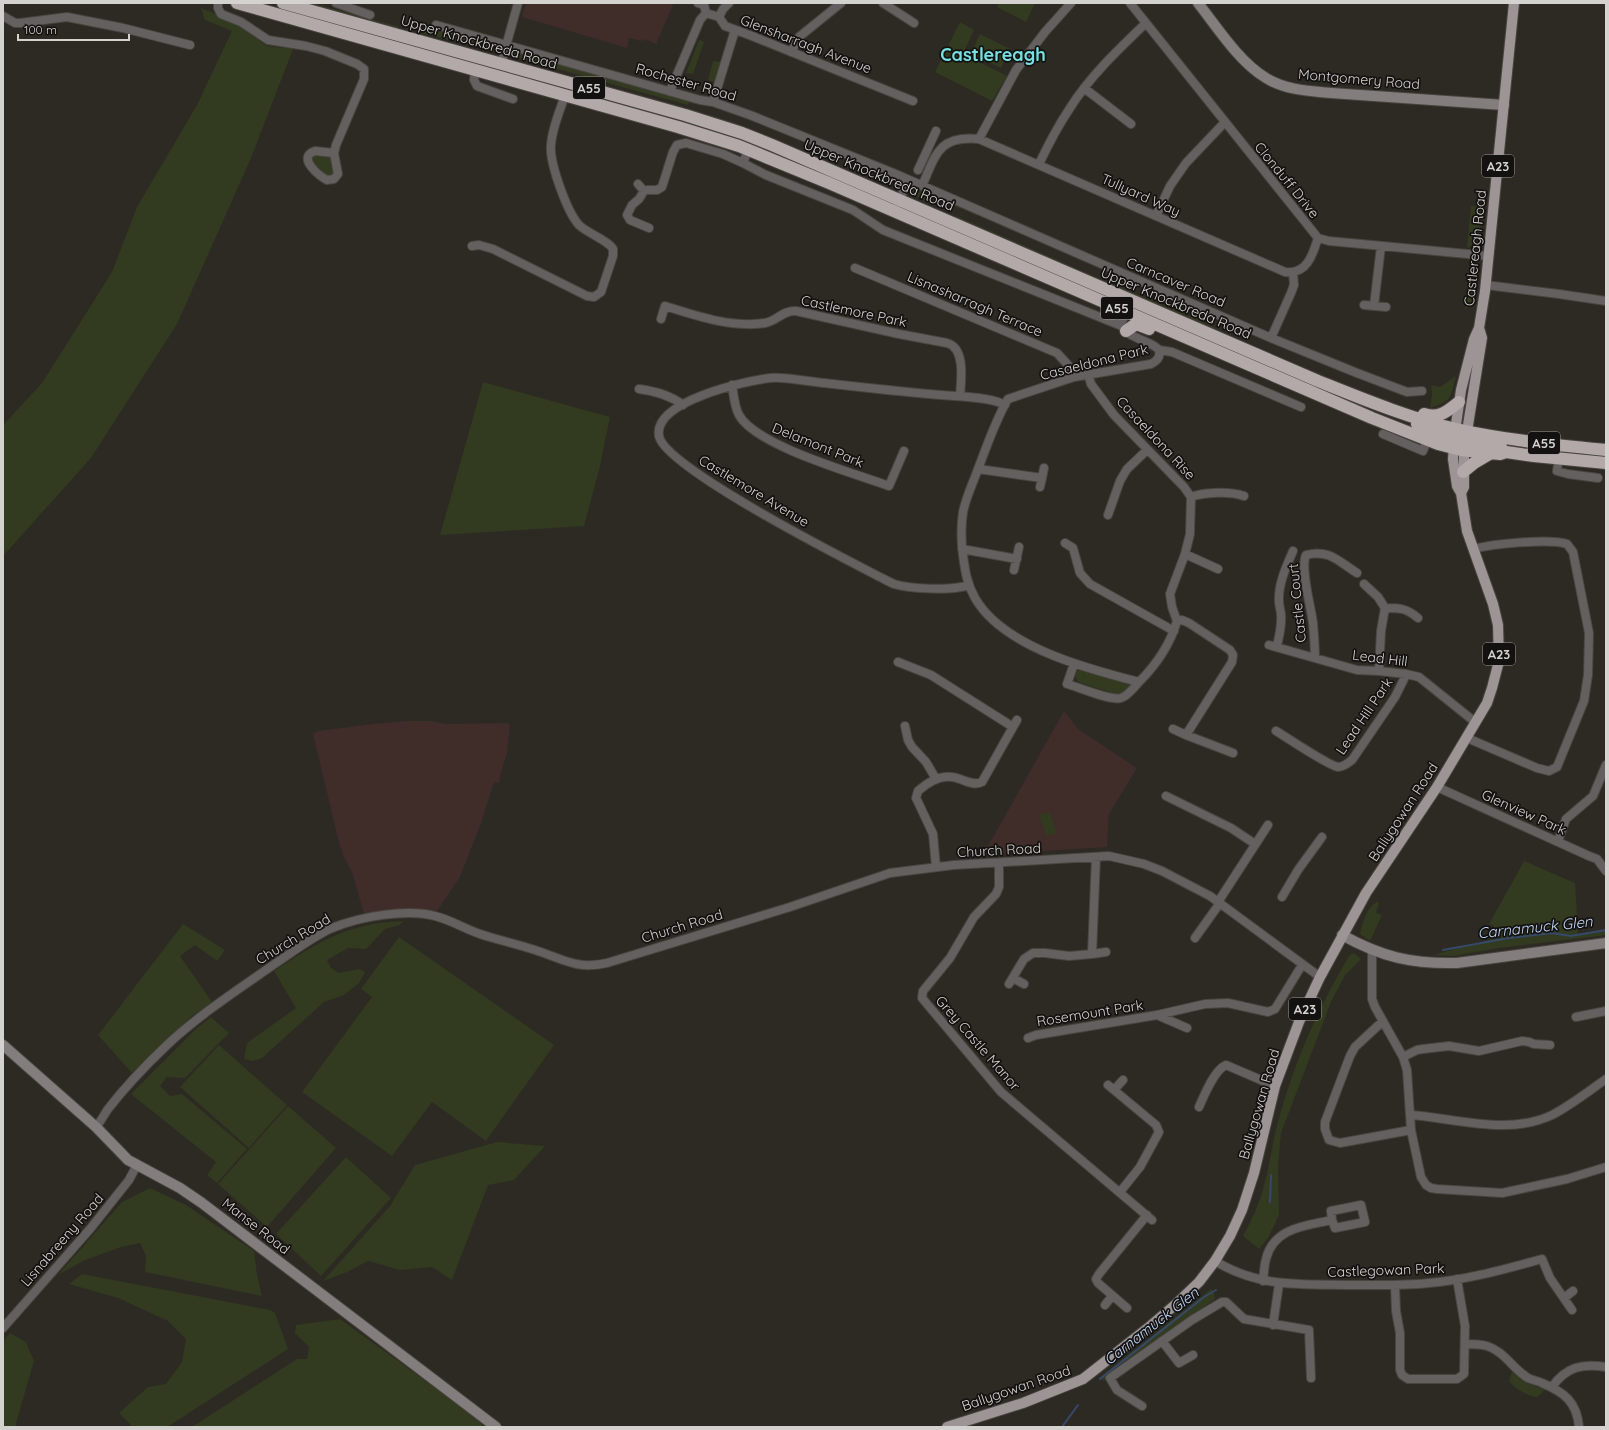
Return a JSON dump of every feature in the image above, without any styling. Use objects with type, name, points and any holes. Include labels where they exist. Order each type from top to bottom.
[{"type":"highway","name":"Upper Knockbreda Road","points":[[237,3],[695,132],[748,150],[1378,421],[1427,440],[1458,438]]},
{"type":"highway","name":"Upper Knockbreda Road","points":[[283,3],[446,48],[503,54],[714,124],[796,156],[904,190],[1132,300],[1261,356],[1458,438]]},
{"type":"highway","points":[[1124,329],[1139,325],[1226,362],[1257,368]]},
{"type":"highway","points":[[1261,356],[1271,353],[1352,388],[1428,415],[1442,415],[1459,402]]},
{"type":"highway","points":[[1375,403],[1427,429],[1476,443],[1501,447],[1506,452]]},
{"type":"highway","name":"A55","points":[[1458,438],[1532,442],[1606,450]]},
{"type":"highway","name":"A55","points":[[1458,438],[1491,453],[1500,454],[1506,452],[1606,463]]},
{"type":"highway","points":[[1463,472],[1474,463],[1491,453]]},
{"type":"main road","name":"Castlereagh Road","points":[[1458,438],[1459,402],[1474,340],[1479,328],[1486,285],[1514,3]]},
{"type":"main road","name":"Castlereagh Road","points":[[1458,438],[1482,345],[1482,335],[1479,328]]},
{"type":"main road","name":"Ballygowan Road","points":[[1458,438],[1464,487],[1461,493]]},
{"type":"main road","name":"Ballygowan Road","points":[[947,1427],[1023,1403],[1083,1379],[1176,1304],[1199,1282],[1215,1261],[1230,1236],[1242,1210],[1254,1173],[1275,1086],[1299,1022],[1342,935],[1366,893],[1437,787],[1486,703],[1498,667],[1500,645],[1496,614],[1473,549],[1466,524],[1461,493],[1457,486],[1458,438]]},
{"type":"street","points":[[218,3],[218,8],[222,14],[241,22],[268,40],[306,46],[325,51],[357,64],[364,69],[364,79],[334,153]]},
{"type":"street","points":[[503,54],[518,3]]},
{"type":"street","points":[[670,91],[700,20],[706,13],[704,5],[698,3]]},
{"type":"street","points":[[719,17],[722,9],[729,3]]},
{"type":"street","points":[[791,52],[799,37],[841,3]]},
{"type":"street","points":[[883,3],[914,23]]},
{"type":"street","points":[[922,186],[941,147],[951,140],[958,138],[979,139],[1016,70],[1045,32],[1071,3]]},
{"type":"street","name":"Clonduff Drive","points":[[1130,3],[1318,238],[1329,241],[1489,256]]},
{"type":"street","name":"Montgomery Road","points":[[1198,3],[1238,54],[1251,67],[1266,78],[1284,86],[1317,91],[1504,105]]},
{"type":"street","points":[[340,4],[370,15]]},
{"type":"street","name":"Glensharragh Avenue","points":[[706,13],[719,17],[725,26],[913,101]]},
{"type":"street","points":[[3,16],[20,23],[60,17],[74,18],[123,28],[190,45]]},
{"type":"street","points":[[1039,164],[1067,112],[1084,88],[1109,59],[1146,23]]},
{"type":"street","name":"Rochester Road","points":[[436,25],[503,54],[670,91],[706,102],[713,102],[750,115],[904,190],[922,186]]},
{"type":"street","points":[[713,102],[735,30]]},
{"type":"street","name":"Upper Knockbreda Road","points":[[475,70],[474,80],[477,86],[513,99]]},
{"type":"street","points":[[1084,88],[1131,124]]},
{"type":"street","points":[[472,246],[479,245],[486,247],[587,296],[594,297],[601,292],[613,256],[612,247],[588,232],[575,220],[568,206],[552,163],[551,140],[565,95]]},
{"type":"street","points":[[1156,216],[1170,186],[1186,163],[1225,122]]},
{"type":"street","points":[[918,170],[936,130]]},
{"type":"street","name":"Tullyard Way","points":[[979,139],[1285,272],[1293,272]]},
{"type":"street","points":[[644,191],[657,190],[662,187],[673,152],[679,144],[686,143],[723,154],[766,174],[853,210],[883,230],[1124,329],[1135,337],[1153,344],[1159,350],[1172,352],[1301,407]]},
{"type":"street","points":[[743,163],[748,150]]},
{"type":"street","points":[[924,156],[933,161]]},
{"type":"street","points":[[638,184],[644,191]]},
{"type":"street","name":"Carncaver Road","points":[[922,186],[1271,338],[1407,392],[1422,391]]},
{"type":"street","points":[[894,212],[904,190]]},
{"type":"street","points":[[644,191],[639,199],[632,205],[627,215],[630,220],[649,228]]},
{"type":"street","points":[[1271,338],[1294,285],[1293,272],[1300,270],[1310,260],[1318,238]]},
{"type":"street","points":[[1374,306],[1381,246]]},
{"type":"street","name":"Lisnasharragh Terrace","points":[[855,268],[1057,353],[1068,365],[1074,377]]},
{"type":"street","points":[[1486,285],[1606,301]]},
{"type":"street","points":[[1124,329],[1126,312],[1132,300]]},
{"type":"street","points":[[1364,305],[1386,307]]},
{"type":"street","name":"Castlemore Park","points":[[661,319],[665,306],[705,319],[745,324],[768,322],[783,313],[792,311],[947,343],[954,346],[959,353],[960,396]]},
{"type":"street","name":"Casaeldona Park","points":[[1004,405],[1008,399],[1015,396],[1074,377],[1151,364],[1160,356],[1159,350]]},
{"type":"street","name":"Casaeldona Rise","points":[[1088,374],[1091,384],[1114,415],[1184,487],[1191,497],[1190,534],[1185,554],[1170,594],[1172,607],[1177,621]]},
{"type":"street","name":"Castlemore Avenue","points":[[969,585],[960,588],[943,588],[895,584],[756,510],[714,484],[665,447],[659,437],[659,430],[661,422],[669,414],[683,404],[704,394],[732,385],[772,377],[891,391],[960,396],[991,400],[1004,405]]},
{"type":"street","name":"Delamont Park","points":[[732,385],[736,408],[746,424],[762,436],[786,448],[889,486],[904,451]]},
{"type":"street","points":[[639,389],[674,398],[683,404]]},
{"type":"street","points":[[1004,405],[967,498],[963,514],[962,549],[965,576],[975,599],[989,616],[1007,632],[1028,644],[1074,664],[1139,682]]},
{"type":"street","points":[[1383,434],[1422,451],[1427,440]]},
{"type":"street","points":[[1108,515],[1120,481],[1127,469],[1147,450]]},
{"type":"street","points":[[1559,458],[1557,471],[1598,478]]},
{"type":"street","points":[[1040,487],[1044,468]]},
{"type":"street","points":[[978,469],[1042,478]]},
{"type":"street","points":[[1191,497],[1201,494],[1236,493],[1244,496]]},
{"type":"street","points":[[1466,738],[1537,768],[1549,771],[1557,767],[1584,701],[1590,633],[1573,552],[1567,544],[1555,542],[1516,543],[1487,545],[1473,549]]},
{"type":"street","points":[[1065,543],[1074,548],[1080,573],[1090,584],[1174,631]]},
{"type":"street","points":[[1014,570],[1019,547]]},
{"type":"street","points":[[962,549],[1017,559]]},
{"type":"street","name":"Lead Hill","points":[[1293,551],[1284,572],[1280,592],[1279,603],[1281,630],[1273,645],[1357,670],[1406,674],[1419,677],[1431,685],[1475,722]]},
{"type":"street","name":"Castle Court","points":[[1315,658],[1313,623],[1303,560],[1306,555],[1316,552],[1326,553],[1357,574]]},
{"type":"street","points":[[1185,554],[1218,569]]},
{"type":"street","points":[[1364,584],[1378,597],[1385,608],[1381,631],[1379,671]]},
{"type":"street","points":[[1385,608],[1400,608],[1409,610],[1418,618]]},
{"type":"street","points":[[1074,664],[1067,684],[1107,697],[1120,698],[1127,694],[1158,661],[1170,642],[1177,621],[1182,620],[1189,623],[1230,650],[1233,655],[1232,662],[1186,735]]},
{"type":"street","points":[[898,662],[931,675],[1015,723],[982,782],[976,784],[947,776],[936,779],[918,791],[916,798],[933,834],[936,867]]},
{"type":"street","name":"Lead Hill Park","points":[[1276,731],[1328,762],[1338,767],[1345,766],[1352,760],[1395,697],[1406,674]]},
{"type":"street","points":[[905,726],[908,740],[912,747],[926,762],[936,779]]},
{"type":"street","points":[[1173,729],[1233,753]]},
{"type":"street","points":[[1558,841],[1566,819],[1593,796],[1606,765]]},
{"type":"street","name":"Glenview Park","points":[[1437,787],[1589,856],[1603,863],[1606,871]]},
{"type":"street","points":[[1166,796],[1231,828],[1255,844]]},
{"type":"street","points":[[1196,938],[1268,824]]},
{"type":"street","points":[[1282,897],[1298,870],[1322,837]]},
{"type":"street","name":"Church Road","points":[[96,1127],[109,1109],[146,1067],[185,1029],[238,989],[312,939],[332,928],[378,916],[416,912],[427,914],[444,919],[482,935],[529,948],[574,964],[590,966],[608,963],[765,915],[882,876],[899,872],[936,867],[1109,856],[1144,864],[1168,874],[1219,902],[1320,978]]},
{"type":"street","points":[[1092,954],[1096,857]]},
{"type":"street","name":"Grey Castle Manor","points":[[999,863],[999,887],[996,894],[974,916],[950,958],[923,991],[922,998],[1001,1092],[1149,1217],[1096,1279],[1098,1283],[1112,1296]]},
{"type":"street","points":[[1342,935],[1372,950],[1396,958],[1434,964],[1457,963],[1606,943]]},
{"type":"street","points":[[1372,950],[1372,999],[1403,1056],[1407,1070],[1411,1130],[1420,1177],[1423,1181],[1431,1188],[1502,1193],[1567,1179],[1606,1168]]},
{"type":"street","points":[[1024,984],[1011,981],[1024,959],[1033,953],[1069,956],[1106,952]]},
{"type":"street","name":"Rosemount Park","points":[[1028,1038],[1036,1035],[1157,1016],[1194,1005],[1217,1002],[1272,1012],[1276,1009],[1302,965]]},
{"type":"street","points":[[1576,1016],[1606,1011]]},
{"type":"street","name":"Rosemount Park","points":[[1157,1016],[1188,1028]]},
{"type":"street","points":[[1383,1021],[1358,1044],[1350,1056],[1328,1111],[1325,1129],[1330,1140],[1340,1143],[1411,1130]]},
{"type":"street","points":[[1403,1056],[1417,1050],[1449,1046],[1479,1050],[1522,1041],[1534,1044],[1550,1045]]},
{"type":"street","name":"Manse Road","points":[[3,1045],[96,1127],[122,1155],[137,1165],[180,1188],[202,1203],[496,1427]]},
{"type":"street","points":[[1199,1107],[1216,1075],[1222,1067],[1226,1065],[1275,1086]]},
{"type":"street","points":[[1410,1115],[1500,1125],[1525,1122],[1551,1115],[1606,1079]]},
{"type":"street","points":[[1120,1192],[1140,1167],[1159,1132],[1156,1125],[1111,1087],[1122,1080]]},
{"type":"street","name":"Lisnabreeny Road","points":[[3,1328],[90,1229],[129,1180],[137,1165]]},
{"type":"street","points":[[1263,1281],[1266,1259],[1269,1252],[1283,1233],[1294,1228],[1332,1220]]},
{"type":"street","name":"Castlegowan Park","points":[[1215,1261],[1240,1273],[1263,1281],[1279,1284],[1395,1285],[1429,1284],[1510,1268],[1542,1259],[1550,1278],[1572,1310]]},
{"type":"street","points":[[1395,1285],[1396,1311],[1400,1333],[1400,1370],[1402,1375],[1408,1379],[1457,1379],[1464,1374],[1465,1344],[1465,1326],[1457,1279]]},
{"type":"street","points":[[1273,1325],[1279,1284]]},
{"type":"street","points":[[1564,1298],[1573,1292]]},
{"type":"street","points":[[1104,1305],[1112,1296],[1126,1308]]},
{"type":"street","points":[[1142,1406],[1117,1390],[1110,1378],[1192,1320],[1222,1302],[1226,1302],[1244,1319],[1309,1330],[1311,1378]]},
{"type":"street","points":[[1162,1341],[1179,1363],[1193,1355]]},
{"type":"street","points":[[1465,1344],[1481,1345],[1495,1350],[1530,1379],[1552,1387],[1566,1396],[1571,1402],[1579,1427]]},
{"type":"street","points":[[1552,1387],[1572,1368],[1584,1366],[1606,1367]]},
{"type":"shaded area","points":[[526,3],[674,3],[656,44],[645,39],[642,41],[629,38],[627,48],[522,17]]},
{"type":"shaded area","points":[[1064,711],[1078,729],[1137,768],[1109,814],[1107,847],[983,855]]},
{"type":"shaded area","points":[[408,721],[431,721],[445,724],[508,723],[510,727],[507,753],[499,783],[494,782],[481,823],[460,877],[435,914],[424,910],[411,908],[399,911],[364,914],[352,872],[339,843],[313,734],[318,731]]},
{"type":"green space","points":[[312,3],[400,27],[396,28],[313,5]]},
{"type":"green space","points":[[999,3],[1035,3],[1026,22],[997,7]]},
{"type":"green space","points":[[201,8],[239,26],[267,46],[293,49],[251,158],[177,324],[91,458],[3,556],[3,425],[42,383],[112,272],[137,207],[197,105],[232,31],[205,20]]},
{"type":"green space","points":[[960,22],[974,30],[963,54],[1007,76],[992,101],[935,72]]},
{"type":"green space","points":[[431,29],[497,47],[497,50],[495,51],[421,33],[423,30]]},
{"type":"green space","points":[[980,34],[1010,49],[1001,68],[971,53]]},
{"type":"green space","points":[[699,40],[704,42],[693,74],[686,73]]},
{"type":"green space","points":[[516,51],[695,104],[689,103],[688,105],[510,55],[510,53]]},
{"type":"green space","points":[[713,61],[722,62],[716,83],[708,80]]},
{"type":"green space","points":[[585,80],[684,107],[684,109],[589,83]]},
{"type":"green space","points":[[687,108],[732,122],[808,153],[725,121],[686,109]]},
{"type":"green space","points":[[695,123],[790,158],[882,200],[698,128],[699,126],[695,125]]},
{"type":"green space","points":[[319,154],[331,157],[334,172],[331,175],[326,175],[312,162],[313,156]]},
{"type":"green space","points":[[913,188],[920,191],[922,189],[1007,227],[929,196],[924,200],[911,194]]},
{"type":"green space","points":[[1471,206],[1482,207],[1481,224],[1476,241],[1467,248]]},
{"type":"green space","points":[[954,215],[1112,284],[1111,285],[960,220]]},
{"type":"green space","points":[[1469,268],[1472,269],[1475,277],[1474,298],[1465,310]]},
{"type":"green space","points":[[1120,287],[1212,326],[1222,332],[1120,289]]},
{"type":"green space","points":[[1456,376],[1453,389],[1447,400],[1430,408],[1432,395],[1431,385],[1440,387]]},
{"type":"green space","points":[[483,382],[610,417],[600,466],[584,526],[440,535]]},
{"type":"green space","points":[[1082,669],[1131,683],[1130,689],[1119,695],[1078,682],[1075,676],[1077,671]]},
{"type":"green space","points":[[1050,812],[1057,833],[1046,836],[1039,815]]},
{"type":"green space","points":[[1524,861],[1575,883],[1578,934],[1606,930],[1606,935],[1499,948],[1453,956],[1433,955],[1489,940],[1494,926],[1489,924]]},
{"type":"green space","points":[[1377,902],[1379,903],[1376,913],[1382,915],[1370,941],[1360,934],[1368,911],[1373,904]]},
{"type":"green space","points":[[403,921],[400,925],[385,929],[366,949],[348,948],[327,960],[331,968],[339,973],[360,969],[365,972],[359,983],[344,995],[324,1002],[262,1058],[253,1061],[244,1059],[247,1043],[296,1008],[274,971],[333,936],[373,924]]},
{"type":"green space","points":[[183,924],[225,950],[217,961],[195,945],[180,956],[212,1002],[192,1016],[132,1073],[98,1035]]},
{"type":"green space","points":[[399,937],[554,1045],[486,1141],[432,1102],[392,1156],[302,1092],[372,997],[361,989]]},
{"type":"green space","points":[[1354,953],[1361,959],[1345,975],[1331,1002],[1281,1133],[1278,1166],[1279,1215],[1268,1238],[1259,1249],[1243,1236],[1262,1192],[1278,1120],[1287,1091],[1310,1031],[1328,993],[1349,956]]},
{"type":"green space","points":[[211,1017],[229,1033],[185,1078],[167,1077],[160,1086],[170,1096],[182,1094],[247,1149],[217,1183],[207,1175],[216,1162],[131,1094],[196,1029]]},
{"type":"green space","points":[[219,1045],[287,1105],[249,1148],[180,1087]]},
{"type":"green space","points":[[288,1106],[336,1148],[267,1227],[218,1184]]},
{"type":"green space","points":[[497,1142],[545,1146],[514,1180],[488,1185],[452,1280],[432,1267],[400,1270],[368,1261],[347,1272],[323,1281],[390,1206],[415,1165]]},
{"type":"green space","points":[[346,1157],[391,1198],[321,1276],[276,1234]]},
{"type":"green space","points":[[150,1188],[186,1205],[254,1251],[257,1275],[262,1296],[145,1272],[146,1256],[140,1243],[121,1247],[83,1261],[58,1275],[122,1202]]},
{"type":"green space","points":[[82,1274],[270,1310],[275,1313],[288,1349],[167,1427],[133,1427],[119,1413],[148,1387],[166,1384],[182,1362],[186,1339],[168,1321],[118,1298],[69,1284]]},
{"type":"green space","points":[[1211,1289],[1214,1293],[1215,1299],[1157,1340],[1104,1381],[1100,1377]]},
{"type":"green space","points":[[340,1319],[474,1416],[484,1427],[192,1427],[297,1359],[307,1359],[309,1347],[295,1333],[296,1325]]},
{"type":"green space","points":[[10,1333],[26,1342],[34,1361],[15,1427],[3,1427],[3,1341]]},
{"type":"green space","points":[[1512,1371],[1527,1383],[1545,1390],[1537,1397],[1522,1392],[1509,1381]]},
{"type":"waterway","name":"Carnamuck Glen","points":[[1443,950],[1509,938],[1552,933],[1571,936],[1606,930]]},
{"type":"waterway","name":"Carnamuck Glen","points":[[1270,1202],[1271,1175]]},
{"type":"waterway","name":"Carnamuck Glen","points":[[1100,1379],[1204,1297],[1216,1290]]},
{"type":"waterway","name":"Carnamuck Glen","points":[[1062,1427],[1078,1405]]},
{"type":"district","name":"Castlereagh","points":[[993,54]]}]
